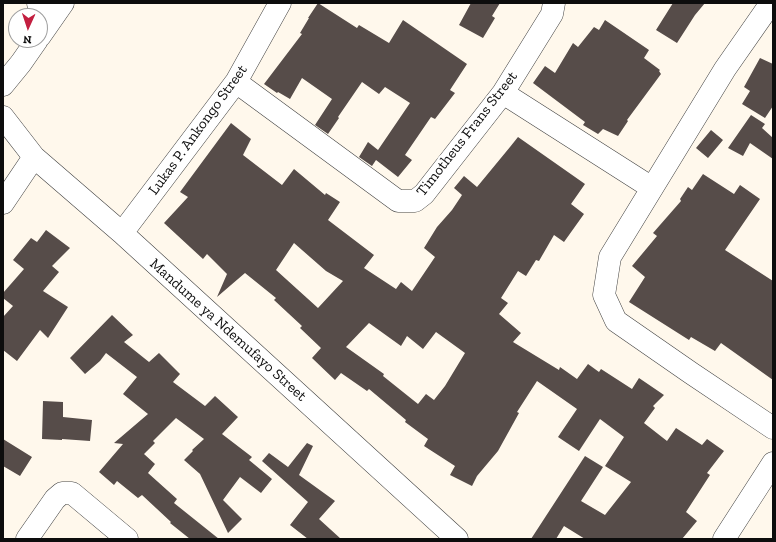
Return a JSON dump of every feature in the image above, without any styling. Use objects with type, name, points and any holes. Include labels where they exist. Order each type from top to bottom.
[{"type":"street","name":"Lukas P. Ankongo Street","points":[[122,233],[236,82],[280,3]]},
{"type":"street","name":"Timotheus Frans Street","points":[[236,82],[398,201],[415,201],[424,194],[502,92],[552,14],[554,3]]},
{"type":"street","points":[[771,3],[725,69],[610,257],[604,295],[616,321],[773,428]]},
{"type":"street","points":[[3,85],[31,48]]},
{"type":"street","points":[[502,92],[652,188]]},
{"type":"street","name":"Mandume ya Ndemufayo Street","points":[[3,117],[34,157],[122,233],[457,539]]},
{"type":"street","points":[[3,203],[34,157]]},
{"type":"street","points":[[724,539],[773,463]]},
{"type":"street","points":[[26,539],[55,499],[62,493],[72,493],[127,539]]},
{"type":"building","points":[[318,3],[357,28],[359,25],[389,43],[403,20],[467,64],[450,90],[455,93],[435,119],[431,117],[405,155],[412,160],[398,177],[376,160],[372,166],[359,157],[368,142],[378,150],[410,103],[385,87],[379,94],[362,82],[328,134],[315,125],[332,99],[302,78],[290,99],[278,92],[277,93],[264,84],[302,34],[300,33]]},
{"type":"building","points":[[471,3],[500,3],[492,16],[495,18],[483,38],[459,25]]},
{"type":"building","points":[[673,3],[705,3],[695,15],[677,43],[656,30]]},
{"type":"building","points":[[605,20],[649,50],[644,58],[660,70],[659,71],[661,74],[627,120],[628,121],[618,136],[603,129],[598,134],[583,125],[585,122],[533,83],[545,66],[555,73],[573,43],[578,47],[594,27],[599,30]]},
{"type":"building","points":[[760,58],[773,64],[773,106],[765,118],[742,104],[750,91],[744,87]]},
{"type":"building","points":[[751,115],[765,124],[762,128],[773,138],[773,159],[750,143],[743,156],[728,148]]},
{"type":"building","points":[[231,123],[251,139],[243,155],[282,185],[294,169],[325,195],[326,193],[340,202],[328,220],[374,255],[364,268],[396,289],[401,282],[412,291],[435,257],[424,248],[437,227],[452,210],[462,195],[454,188],[464,176],[477,187],[518,137],[585,184],[571,204],[584,214],[564,242],[554,235],[539,261],[536,260],[526,276],[518,271],[501,298],[508,303],[499,314],[521,333],[513,342],[559,370],[560,367],[577,379],[588,364],[599,372],[601,369],[632,389],[639,378],[664,395],[653,406],[655,408],[644,423],[667,441],[676,428],[702,445],[707,439],[724,451],[707,473],[710,475],[686,512],[697,521],[682,539],[585,539],[564,526],[556,539],[531,539],[585,456],[603,467],[581,501],[605,515],[631,482],[605,466],[624,437],[600,419],[579,451],[558,437],[577,409],[537,381],[517,412],[519,413],[498,451],[477,476],[472,486],[450,475],[455,466],[424,446],[428,439],[405,422],[406,420],[369,389],[367,391],[341,373],[335,380],[312,358],[321,348],[300,328],[302,326],[274,300],[276,298],[245,273],[217,297],[227,274],[207,254],[203,259],[164,223],[188,197],[180,192]],"holes":[[[294,243],[326,271],[343,281],[318,308],[276,270]],[[369,323],[401,346],[407,336],[423,349],[436,332],[465,353],[445,386],[434,400],[426,394],[418,404],[383,376],[384,374],[346,347]]]},
{"type":"building","points":[[711,130],[723,140],[708,158],[696,148]]},
{"type":"building","points":[[703,174],[734,194],[740,185],[760,199],[725,250],[773,281],[773,380],[721,343],[715,351],[691,337],[689,340],[629,302],[645,277],[632,266],[657,236],[653,233],[681,201],[680,199],[688,187],[692,190]]},
{"type":"building","points":[[46,230],[70,248],[52,266],[59,272],[43,291],[68,307],[48,338],[40,330],[17,361],[3,350],[3,317],[13,306],[3,298],[3,293],[24,269],[13,260],[31,238],[37,242]]},
{"type":"building","points":[[112,315],[133,335],[124,342],[149,362],[159,353],[180,374],[173,382],[205,406],[215,396],[238,417],[222,434],[252,457],[249,460],[272,479],[261,493],[240,477],[223,500],[242,519],[228,533],[200,474],[184,460],[204,439],[176,418],[153,441],[155,443],[144,454],[155,464],[148,473],[177,499],[174,503],[219,539],[190,539],[170,523],[171,522],[142,495],[138,498],[117,481],[114,485],[99,472],[123,444],[114,443],[148,414],[123,394],[137,377],[106,353],[100,361],[85,374],[70,358]]},
{"type":"building","points":[[43,401],[63,402],[63,417],[92,420],[90,441],[42,439]]},
{"type":"building","points":[[3,439],[32,457],[20,476],[3,466]]},
{"type":"building","points":[[307,443],[313,446],[299,475],[335,501],[319,519],[341,539],[308,539],[290,525],[308,502],[262,461],[269,453],[288,467]]}]
